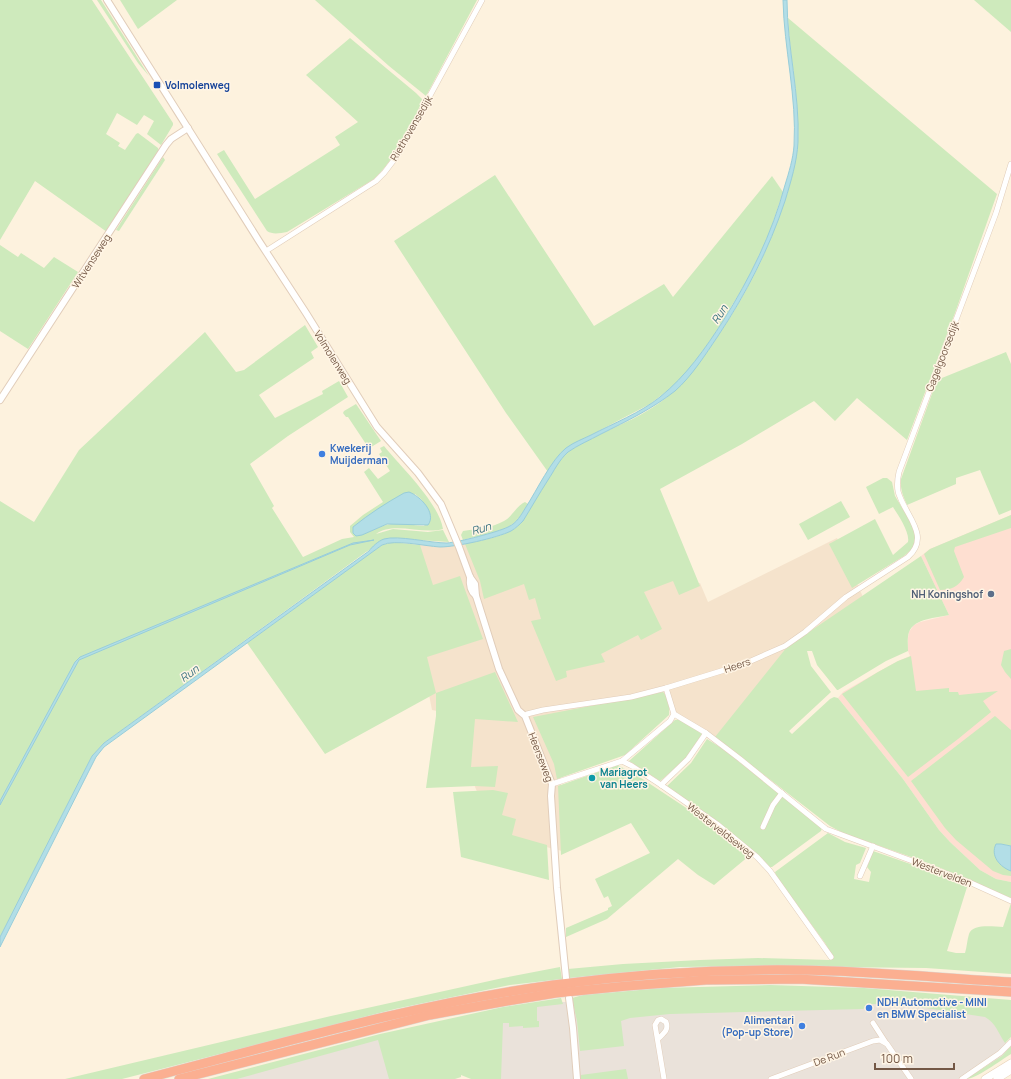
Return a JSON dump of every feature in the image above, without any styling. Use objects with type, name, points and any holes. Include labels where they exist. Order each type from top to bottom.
[{"type":"highway","points":[[144,1079],[429,1006],[506,991],[568,983],[671,973],[762,970],[833,972],[1011,982]]},
{"type":"highway","points":[[179,1079],[430,1015],[507,1000],[627,986],[706,980],[799,979],[1011,992]]},
{"type":"main road","points":[[985,1079],[1011,1063]]},
{"type":"main road","points":[[997,1079],[1011,1070]]},
{"type":"street","name":"Volmolenweg","points":[[107,0],[377,427],[434,493],[441,504],[450,526]]},
{"type":"street","name":"Riethovensedijk","points":[[266,251],[376,181],[384,173],[397,156],[482,0]]},
{"type":"street","name":"Witvenseweg","points":[[0,400],[166,145],[171,139],[188,128]]},
{"type":"street","name":"Gagelgoorsedijk","points":[[918,549],[917,533],[900,498],[898,490],[897,482],[899,472],[996,213],[1011,164]]},
{"type":"street","name":"Heerseweg","points":[[450,526],[470,577],[471,591],[476,596],[498,669],[518,710],[525,716],[552,784],[551,796],[556,888],[566,978]]},
{"type":"street","name":"Heers","points":[[525,716],[527,714],[543,710],[631,697],[744,664],[785,646],[805,632],[846,597],[918,549]]},
{"type":"street","points":[[552,784],[622,761],[670,721],[674,714],[666,688]]},
{"type":"street","name":"Westervelden","points":[[674,714],[706,734],[740,759],[826,829],[969,882],[1011,900]]},
{"type":"street","points":[[661,785],[688,759],[706,734]]},
{"type":"street","name":"Westerveldseweg","points":[[622,761],[661,785],[717,824],[757,857],[770,871],[831,957]]},
{"type":"street","points":[[763,827],[773,805],[782,793]]},
{"type":"street","points":[[860,876],[873,846]]},
{"type":"street","points":[[569,998],[577,1079]]},
{"type":"street","points":[[873,1023],[911,1079]]},
{"type":"street","points":[[658,1039],[664,1079]]},
{"type":"street","name":"De Run","points":[[771,1079],[873,1041],[880,1040],[887,1044]]},
{"type":"street","points":[[962,1079],[1000,1053],[1011,1042]]},
{"type":"shaded area","points":[[1011,515],[1011,882],[996,879],[980,870],[950,842],[939,830],[903,779],[838,698],[843,692],[898,661],[910,656],[908,651],[908,638],[909,632],[914,625],[920,622],[949,615],[921,556],[930,549]]},
{"type":"shaded area","points":[[837,538],[863,597],[715,737],[669,708],[561,774],[562,851],[495,834],[467,768],[471,718],[432,710],[421,654],[432,586],[418,542],[449,544],[467,541],[527,575],[642,591],[677,575],[683,588],[700,583],[708,602]]},
{"type":"shaded area","points":[[558,1002],[868,1002],[993,1012],[1010,1052],[965,1079],[499,1079],[500,1010]]},
{"type":"shaded area","points":[[379,1038],[391,1079],[222,1079]]},
{"type":"green space","points":[[0,0],[92,0],[173,123],[161,145],[147,134],[154,121],[144,115],[137,125],[117,113],[106,134],[120,143],[118,146],[125,150],[138,133],[158,148],[159,152],[107,232],[35,181],[0,240]]},
{"type":"green space","points":[[97,0],[101,0],[149,76],[138,63]]},
{"type":"green space","points":[[120,0],[177,0],[138,29]]},
{"type":"green space","points":[[315,0],[477,0],[426,96],[389,66]]},
{"type":"green space","points":[[974,0],[1011,0],[1011,32]]},
{"type":"green space","points":[[788,18],[997,194],[955,313],[907,440],[857,398],[835,421],[814,401],[742,444],[660,489],[700,586],[679,595],[673,581],[644,592],[662,629],[641,640],[638,635],[601,654],[605,662],[566,671],[567,677],[556,681],[531,621],[541,619],[535,598],[529,600],[524,584],[484,599],[480,581],[465,544],[497,537],[517,527],[525,517],[552,471],[568,452],[581,444],[641,415],[674,391],[708,351],[740,301],[765,251],[779,217],[796,157],[798,143],[798,112]]},
{"type":"green space","points":[[350,38],[416,93],[422,101],[413,121],[395,153],[374,179],[287,232],[269,232],[217,154],[224,150],[255,199],[340,145],[335,137],[358,122],[306,75]]},
{"type":"green space","points":[[163,157],[165,160],[119,231],[116,230]]},
{"type":"green space","points":[[495,175],[594,326],[664,284],[673,297],[772,176],[783,192],[769,234],[748,279],[714,335],[689,370],[676,384],[650,404],[566,448],[555,460],[548,472],[506,413],[394,241]]},
{"type":"green space","points":[[0,245],[18,257],[21,253],[44,268],[54,257],[78,272],[28,349],[0,331]]},
{"type":"green space","points":[[305,325],[318,347],[311,352],[314,358],[259,395],[275,418],[323,394],[322,391],[339,381],[348,397],[288,436],[250,464],[274,506],[272,508],[303,557],[342,539],[354,537],[350,532],[350,526],[363,515],[383,502],[364,472],[369,468],[378,479],[390,471],[379,454],[382,452],[380,448],[384,446],[427,497],[440,519],[443,529],[426,530],[399,528],[383,530],[376,534],[393,529],[428,532],[443,530],[449,542],[389,538],[366,552],[104,743],[92,756],[0,937],[0,501],[34,522],[79,450],[205,332],[236,372],[244,370]],"holes":[[[415,494],[421,499],[431,517],[424,526],[391,524],[356,536]]]},
{"type":"green space","points":[[1006,352],[1011,364],[1011,510],[999,515],[980,470],[956,478],[956,484],[907,505],[902,492],[901,479],[937,380]]},
{"type":"green space","points":[[356,404],[381,441],[368,449],[348,417],[346,417],[343,413]]},
{"type":"green space","points":[[883,478],[887,478],[892,482],[895,496],[910,521],[917,539],[912,549],[904,556],[852,588],[829,544],[875,519],[893,555],[908,542],[907,533],[893,507],[879,514],[866,487]]},
{"type":"green space","points":[[841,501],[850,517],[808,540],[799,524]]},
{"type":"green space","points":[[525,502],[528,504],[512,525],[499,531],[463,540],[461,535],[463,531],[484,528],[499,523],[507,519],[519,506]]},
{"type":"green space","points":[[1011,515],[1011,528],[955,547],[954,551],[964,577],[954,587],[940,590],[924,554],[930,549]]},
{"type":"green space","points":[[392,542],[420,545],[433,585],[460,576],[483,639],[427,657],[436,693],[325,754],[247,643],[382,545]]},
{"type":"green space","points":[[921,556],[949,615],[926,619],[916,624],[909,632],[908,651],[886,661],[838,690],[817,665],[812,651],[807,651],[811,666],[831,692],[789,731],[792,734],[830,699],[834,697],[838,698],[903,779],[939,830],[950,842],[980,870],[996,879],[1011,882],[1011,898],[931,864],[843,833],[830,826],[715,737],[787,647]]},
{"type":"green space","points":[[1011,649],[1011,679],[1001,665],[1004,651]]},
{"type":"green space","points":[[911,656],[916,691],[949,688],[949,692],[958,692],[959,695],[998,691],[983,701],[991,712],[908,777],[842,694],[878,672]]},
{"type":"green space","points":[[495,672],[518,722],[475,719],[471,767],[498,766],[495,787],[475,786],[426,788],[436,716],[436,693]]},
{"type":"green space","points":[[663,692],[668,703],[669,715],[625,755],[557,779],[554,764],[533,717]]},
{"type":"green space","points":[[995,716],[1011,730],[1011,846],[1001,844],[1007,869],[1011,871],[1011,876],[993,871],[956,840],[945,828],[911,781]]},
{"type":"green space","points":[[681,719],[702,734],[685,760],[660,781],[629,761],[675,720]]},
{"type":"green space","points":[[707,739],[723,749],[822,828],[821,831],[772,867],[768,867],[732,834],[706,814],[666,787],[691,763]]},
{"type":"green space","points":[[618,765],[641,778],[703,819],[741,846],[749,856],[714,885],[698,875],[678,859],[607,919],[566,937],[566,928],[608,910],[608,908],[612,906],[608,896],[604,898],[595,879],[650,853],[631,823],[561,855],[558,786]]},
{"type":"green space","points":[[493,790],[508,793],[502,815],[516,819],[512,835],[547,845],[549,880],[461,857],[453,792]]},
{"type":"green space","points":[[828,833],[845,842],[866,848],[860,863],[856,865],[854,879],[869,882],[871,872],[867,867],[873,851],[968,884],[947,951],[965,953],[969,934],[975,928],[984,926],[1003,927],[1011,903],[1011,974],[926,968],[751,966],[680,967],[569,978],[568,969],[623,964],[758,958],[829,960],[833,957],[825,943],[776,876],[775,872]]},
{"type":"green space","points":[[560,967],[562,979],[510,985],[395,1009],[122,1079],[65,1079],[331,1016]]},
{"type":"green space","points":[[770,985],[864,988],[1011,1000],[1011,1037],[1005,1043],[994,1025],[985,1017],[906,1005],[870,1004],[863,1009],[670,1014],[630,1018],[621,1021],[624,1046],[580,1051],[577,1021],[572,998],[583,995],[662,988]]},
{"type":"green space","points":[[561,998],[563,1004],[537,1007],[537,1021],[539,1021],[539,1027],[509,1027],[509,1023],[503,1023],[501,1079],[471,1079],[461,1075],[461,1077],[455,1079],[389,1079],[378,1040],[237,1079],[208,1079],[380,1034],[503,1007]]},
{"type":"green space","points":[[1011,1046],[1011,1054],[982,1073],[966,1079],[1002,1056]]},
{"type":"green space","points":[[626,1069],[628,1079],[581,1079],[581,1075]]},
{"type":"water","points":[[783,0],[787,0],[789,35],[797,106],[798,142],[793,172],[779,219],[756,271],[728,320],[693,372],[675,391],[657,403],[568,452],[562,458],[523,521],[513,530],[487,539],[447,547],[402,543],[388,543],[382,545],[104,747],[96,757],[0,947],[0,937],[92,756],[104,743],[369,551],[375,544],[382,540],[397,538],[447,543],[487,534],[511,525],[520,516],[560,453],[575,442],[635,413],[652,403],[669,389],[694,362],[723,321],[751,272],[774,221],[791,166],[794,146],[794,109]]},
{"type":"water","points":[[409,492],[418,497],[429,510],[430,520],[428,525],[387,524],[362,535],[356,536],[353,533],[353,527],[365,518],[397,497]]},
{"type":"water","points":[[374,540],[350,545],[79,660],[0,805],[0,801],[75,662],[80,657],[353,543]]},
{"type":"water","points":[[996,844],[1011,846],[1011,871],[1003,867],[995,857],[994,848]]},
{"type":"place","name":"Volmolenweg","points":[[157,85]]},
{"type":"place","name":"Kwekerij Muijderman","points":[[322,454]]},
{"type":"place","name":"NH Koningshof","points":[[991,594]]},
{"type":"place","name":"Mariagrot van Heers","points":[[592,778]]},
{"type":"place","name":"NDH Automotive - MINI en BMW Specialist","points":[[869,1008]]},
{"type":"place","name":"Alimentari (Pop-up Store)","points":[[802,1026]]},
{"type":"water label","name":"Run","points":[[719,314]]},
{"type":"water label","name":"Run","points":[[481,528]]},
{"type":"water label","name":"Run","points":[[189,673]]}]
